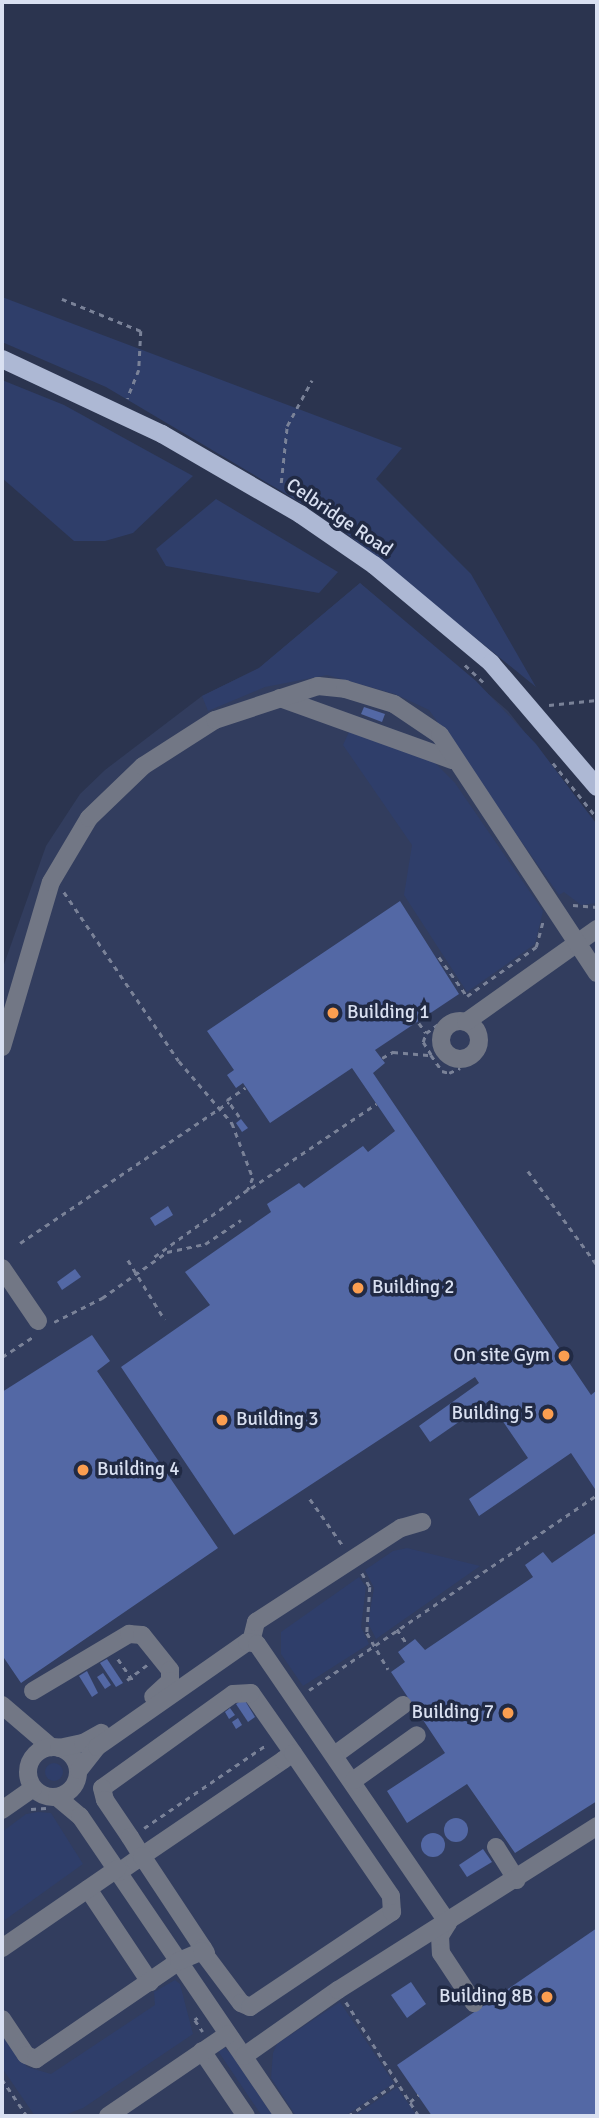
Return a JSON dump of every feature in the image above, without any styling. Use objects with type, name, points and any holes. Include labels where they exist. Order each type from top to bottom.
[{"type":"main road","name":"Celbridge Road","points":[[2,359],[119,411],[271,497],[374,565],[434,613],[529,705],[597,787]]},
{"type":"street","points":[[2,1047],[51,882],[89,818],[144,766],[215,720],[281,698],[331,687],[394,704],[440,735],[452,760],[580,941],[597,973]]},
{"type":"street","points":[[281,698],[452,760]]},
{"type":"street","points":[[463,1016],[597,929]]},
{"type":"street","points":[[2,1268],[41,1326]]},
{"type":"street","points":[[63,1802],[71,1791],[79,1770],[97,1747],[251,1642],[256,1622],[401,1528],[422,1522]]},
{"type":"street","points":[[32,1759],[55,1747],[83,1743],[110,1728],[163,1690],[171,1676],[160,1656],[142,1635],[117,1637],[33,1690]]},
{"type":"street","points":[[251,1642],[265,1651],[448,1923]]},
{"type":"street","points":[[251,1693],[293,1753],[391,1896],[392,1912],[250,2007],[241,2003],[206,1953],[102,1794],[106,1782],[233,1694],[251,1693]]},
{"type":"street","points":[[2,1705],[55,1747],[72,1756],[79,1770]]},
{"type":"street","points":[[2,1705],[32,1759],[28,1774],[33,1788],[63,1802],[118,1870],[284,2116]]},
{"type":"street","points":[[336,1754],[403,1705]]},
{"type":"street","points":[[354,1780],[417,1735]]},
{"type":"street","points":[[2,1948],[293,1753]]},
{"type":"street","points":[[2,1810],[33,1788]]},
{"type":"street","points":[[244,2056],[338,1990],[595,1834]]},
{"type":"street","points":[[496,1847],[517,1880]]},
{"type":"street","points":[[88,1889],[150,1982]]},
{"type":"street","points":[[448,1923],[440,1936],[441,1953],[474,2003]]},
{"type":"street","points":[[2,2019],[26,2055],[36,2059],[179,1961],[192,1953],[206,1953]]},
{"type":"street","points":[[108,2116],[228,2034]]},
{"type":"street","points":[[202,2051],[246,2116]]},
{"type":"path","points":[[62,299],[141,331],[134,389],[119,411]]},
{"type":"path","points":[[271,497],[282,480],[287,426],[312,380]]},
{"type":"path","points":[[462,662],[489,687]]},
{"type":"path","points":[[529,705],[597,700]]},
{"type":"path","points":[[547,752],[597,818]]},
{"type":"path","points":[[51,882],[60,886],[185,1069],[222,1108],[251,1171],[248,1190]]},
{"type":"path","points":[[467,996],[536,947],[544,919],[556,907],[565,902],[584,909],[597,908]]},
{"type":"path","points":[[439,957],[471,1001]]},
{"type":"path","points":[[460,1068],[449,1073],[442,1070],[423,1042],[426,1033],[463,1016]]},
{"type":"path","points":[[419,1023],[426,1033]]},
{"type":"path","points":[[382,1058],[393,1052],[431,1055]]},
{"type":"path","points":[[20,1243],[222,1108],[245,1088]]},
{"type":"path","points":[[229,1102],[239,1117]]},
{"type":"path","points":[[152,1259],[248,1190],[376,1104]]},
{"type":"path","points":[[528,1171],[597,1265]]},
{"type":"path","points":[[2,1357],[41,1326],[138,1275],[167,1252],[205,1244],[241,1220]]},
{"type":"path","points":[[128,1260],[165,1320]]},
{"type":"path","points":[[297,1698],[597,1495]]},
{"type":"path","points":[[310,1499],[370,1587],[365,1625],[373,1646],[388,1669]]},
{"type":"path","points":[[397,1629],[407,1644]]},
{"type":"path","points":[[127,1680],[160,1656]]},
{"type":"path","points":[[24,1811],[63,1802]]},
{"type":"path","points":[[338,1990],[419,2116]]},
{"type":"path","points":[[2,2079],[27,2116]]},
{"type":"path","points":[[348,2116],[398,2082]]},
{"type":"path","points":[[409,2102],[418,2095]]},
{"type":"shaded area","points":[[2,297],[402,448],[376,479],[471,574],[536,687],[330,520],[106,387],[2,342]]},
{"type":"shaded area","points":[[2,380],[64,405],[193,476],[133,533],[105,541],[74,541],[2,478]]},
{"type":"shaded area","points":[[216,499],[338,572],[319,593],[166,566],[156,549]]},
{"type":"shaded area","points":[[360,583],[508,711],[597,824],[597,2116],[2,2116],[2,970],[46,846],[80,794],[105,770],[202,696],[259,668]]},
{"type":"shaded area","points":[[360,583],[476,681],[536,744],[597,825],[597,903],[581,905],[564,892],[559,895],[429,710],[395,694],[327,675],[265,687],[208,711],[202,696],[259,668]]},
{"type":"shaded area","points":[[349,732],[430,758],[455,783],[543,911],[535,944],[467,992],[404,895],[412,845],[343,745]]},
{"type":"shaded area","points":[[407,1548],[480,1566],[376,1639],[368,1623],[374,1588],[365,1570],[393,1551]]},
{"type":"shaded area","points":[[359,1577],[366,1587],[361,1627],[369,1644],[303,1686],[281,1654],[281,1632]]},
{"type":"shaded area","points":[[50,1763],[58,1763],[63,1772],[61,1779],[50,1781],[45,1776],[45,1768]]},
{"type":"shaded area","points":[[51,1813],[83,1864],[2,1922],[2,1832],[26,1814]]},
{"type":"shaded area","points":[[175,1980],[180,1984],[193,2034],[83,2108],[62,2116],[35,2116],[2,2068],[2,2032],[27,2067],[51,2074],[155,2005],[154,1992]]},
{"type":"shaded area","points":[[340,2002],[394,2083],[345,2116],[296,2116],[271,2078],[273,2053],[277,2044]]},
{"type":"shaded area","points":[[225,2048],[273,2116],[262,2116],[218,2051]]},
{"type":"shaded area","points":[[397,2087],[417,2116],[354,2116]]},
{"type":"building","points":[[364,707],[385,714],[382,722],[361,714]]},
{"type":"building","points":[[400,901],[459,994],[375,1050],[385,1063],[373,1073],[591,1395],[597,1390],[597,1492],[571,1453],[479,1516],[469,1499],[528,1458],[489,1401],[430,1442],[419,1426],[479,1383],[475,1377],[234,1535],[121,1367],[210,1305],[185,1272],[271,1212],[267,1204],[299,1183],[304,1188],[363,1146],[368,1152],[395,1131],[352,1068],[270,1123],[243,1083],[236,1088],[227,1075],[234,1070],[207,1031]]},
{"type":"building","points":[[241,1119],[248,1128],[242,1132],[236,1123]]},
{"type":"building","points":[[168,1206],[173,1215],[155,1226],[150,1218]]},
{"type":"building","points":[[75,1269],[81,1277],[62,1290],[57,1282]]},
{"type":"building","name":"Building 4","points":[[92,1335],[110,1361],[97,1371],[218,1548],[21,1683],[2,1655],[2,1392]]},
{"type":"building","name":"Building 7","points":[[597,1532],[597,1801],[515,1853],[467,1784],[407,1823],[387,1791],[445,1753],[391,1672],[405,1662],[398,1652],[415,1639],[425,1650],[533,1577],[525,1565],[543,1552],[552,1563]]},
{"type":"building","points":[[107,1659],[123,1683],[116,1687],[100,1663]]},
{"type":"building","points":[[87,1671],[98,1693],[92,1697],[79,1676]]},
{"type":"building","points":[[103,1673],[111,1685],[105,1689],[97,1677]]},
{"type":"building","points":[[244,1699],[255,1717],[248,1722],[236,1704]]},
{"type":"building","points":[[230,1708],[235,1715],[229,1719],[225,1712]]},
{"type":"building","points":[[238,1718],[242,1725],[236,1729],[232,1722]]},
{"type":"building","points":[[456,1818],[465,1821],[468,1830],[465,1839],[456,1842],[447,1839],[444,1830],[447,1821]]},
{"type":"building","points":[[433,1833],[442,1836],[445,1845],[442,1854],[433,1857],[424,1854],[421,1845],[424,1836]]},
{"type":"building","points":[[483,1849],[492,1862],[467,1877],[459,1865]]},
{"type":"building","name":"Building 8B","points":[[597,1928],[597,2116],[432,2116],[397,2065]]},
{"type":"building","points":[[411,1982],[426,2004],[407,2018],[391,1995]]},
{"type":"place","name":"Building 1","points":[[333,1013]]},
{"type":"place","name":"Building 2","points":[[358,1288]]},
{"type":"place","name":"On site Gym","points":[[564,1356]]},
{"type":"place","name":"Building 5","points":[[548,1414]]},
{"type":"place","name":"Building 3","points":[[222,1420]]},
{"type":"place","name":"Building 4","points":[[83,1470]]},
{"type":"place","name":"Building 7","points":[[508,1713]]},
{"type":"place","name":"Building 8B","points":[[547,1997]]}]
